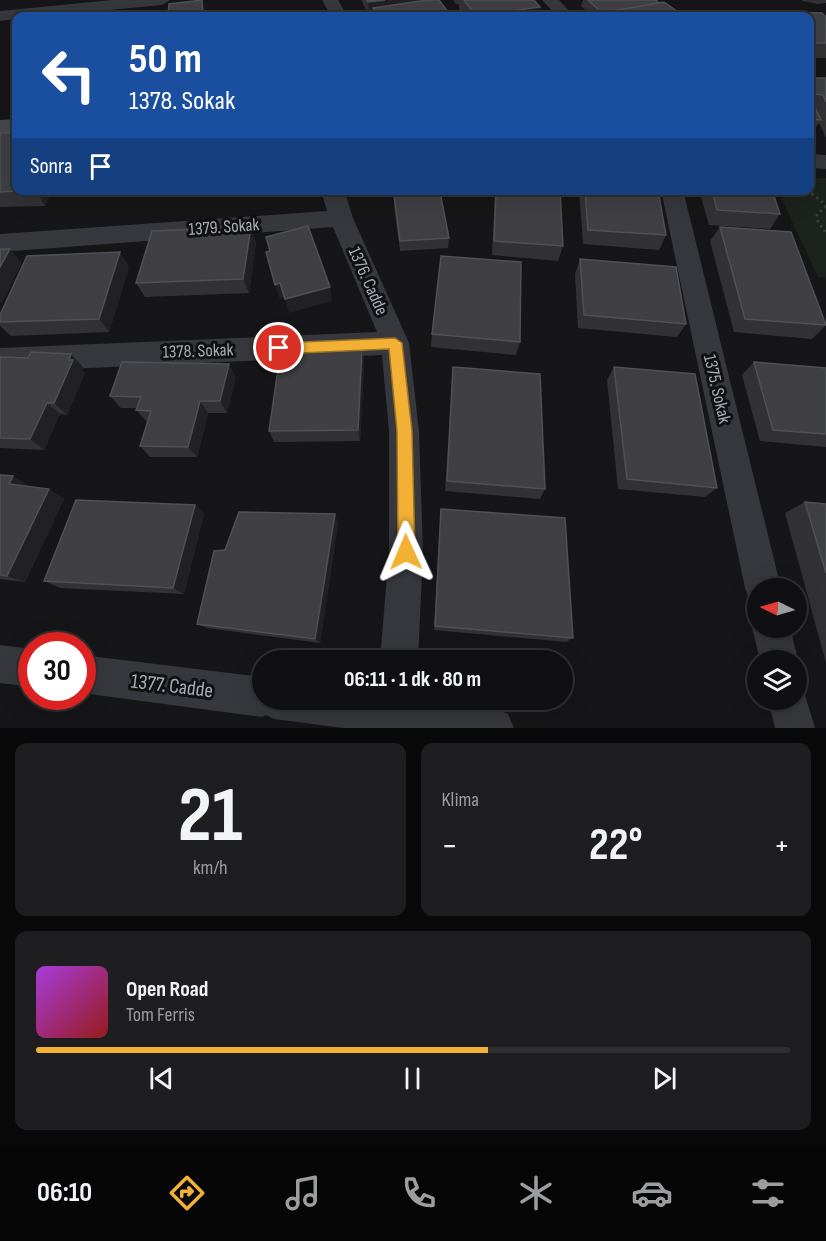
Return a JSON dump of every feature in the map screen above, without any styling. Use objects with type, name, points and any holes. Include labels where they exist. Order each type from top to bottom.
[{"type":"street","points":[[40,12],[162,0]]},
{"type":"street","points":[[550,0],[562,12]]},
{"type":"street","name":"1375. Sokak","points":[[673,195],[760,578]]},
{"type":"street","name":"1379. Sokak","points":[[0,243],[337,198]]},
{"type":"street","name":"1376. Cadde","points":[[337,198],[395,343],[404,431],[406,552],[400,650]]},
{"type":"street","name":"1378. Sokak","points":[[0,360],[395,343]]},
{"type":"street","points":[[0,664],[18,666]]},
{"type":"street","name":"1377. Cadde","points":[[96,676],[252,697]]},
{"type":"street","points":[[404,710],[442,724],[494,728]]},
{"type":"street","points":[[791,710],[795,728]]},
{"type":"path","points":[[813,195],[826,206],[818,215],[818,222],[826,233]]},
{"type":"shaded area","points":[[814,178],[826,178],[826,278],[818,277],[780,195],[814,195]]},
{"type":"building","points":[[202,0],[203,12],[168,12],[169,4]]},
{"type":"building","points":[[439,0],[448,12],[376,12],[373,8]]},
{"type":"building","points":[[464,0],[534,0],[540,7],[504,12],[473,12]]},
{"type":"building","points":[[588,0],[656,0],[659,3],[608,12],[601,12]]},
{"type":"building","points":[[664,2],[678,12],[607,12]]},
{"type":"building","points":[[814,13],[822,13],[826,17],[826,43],[814,43]]},
{"type":"building","points":[[814,78],[826,78],[826,102],[823,95],[815,94]]},
{"type":"building","points":[[814,106],[821,120],[814,119]]},
{"type":"building","points":[[0,133],[12,133],[12,191],[0,192]]},
{"type":"building","points":[[394,195],[441,195],[449,238],[400,241]]},
{"type":"building","points":[[496,195],[560,195],[563,246],[494,241]]},
{"type":"building","points":[[585,195],[659,195],[666,235],[588,230]]},
{"type":"building","points":[[713,195],[774,195],[780,214],[717,210]]},
{"type":"building","points":[[308,226],[330,287],[285,299],[280,283],[275,285],[266,252],[270,251],[266,237]]},
{"type":"building","points":[[251,227],[243,279],[136,283],[152,231]]},
{"type":"building","points":[[720,227],[791,232],[826,325],[745,319]]},
{"type":"building","points":[[0,249],[10,249],[0,267]]},
{"type":"building","points":[[120,252],[99,319],[0,322],[0,315],[27,256]]},
{"type":"building","points":[[441,256],[521,262],[520,342],[432,334]]},
{"type":"building","points":[[580,259],[676,267],[686,324],[584,315]]},
{"type":"building","points":[[362,348],[358,430],[269,431],[281,349]]},
{"type":"building","points":[[31,352],[71,354],[69,360],[73,360],[54,403],[47,403],[30,439],[0,438],[0,357],[28,358]]},
{"type":"building","points":[[122,362],[229,364],[220,401],[200,401],[188,447],[140,446],[151,411],[136,410],[141,397],[110,396]]},
{"type":"building","points":[[754,362],[826,368],[826,434],[773,430]]},
{"type":"building","points":[[453,367],[540,374],[545,489],[447,481]]},
{"type":"building","points":[[614,367],[695,374],[717,488],[627,479]]},
{"type":"building","points":[[0,475],[13,476],[9,484],[49,489],[7,576],[0,575]]},
{"type":"building","points":[[76,500],[195,505],[173,588],[44,581]]},
{"type":"building","points":[[805,502],[826,504],[826,573]]},
{"type":"building","points":[[441,509],[565,518],[573,638],[435,626]]},
{"type":"building","points":[[239,512],[335,514],[315,639],[197,624],[214,551],[225,550]]},
{"type":"route","points":[[279,348],[395,343],[404,431],[406,552]]}]
